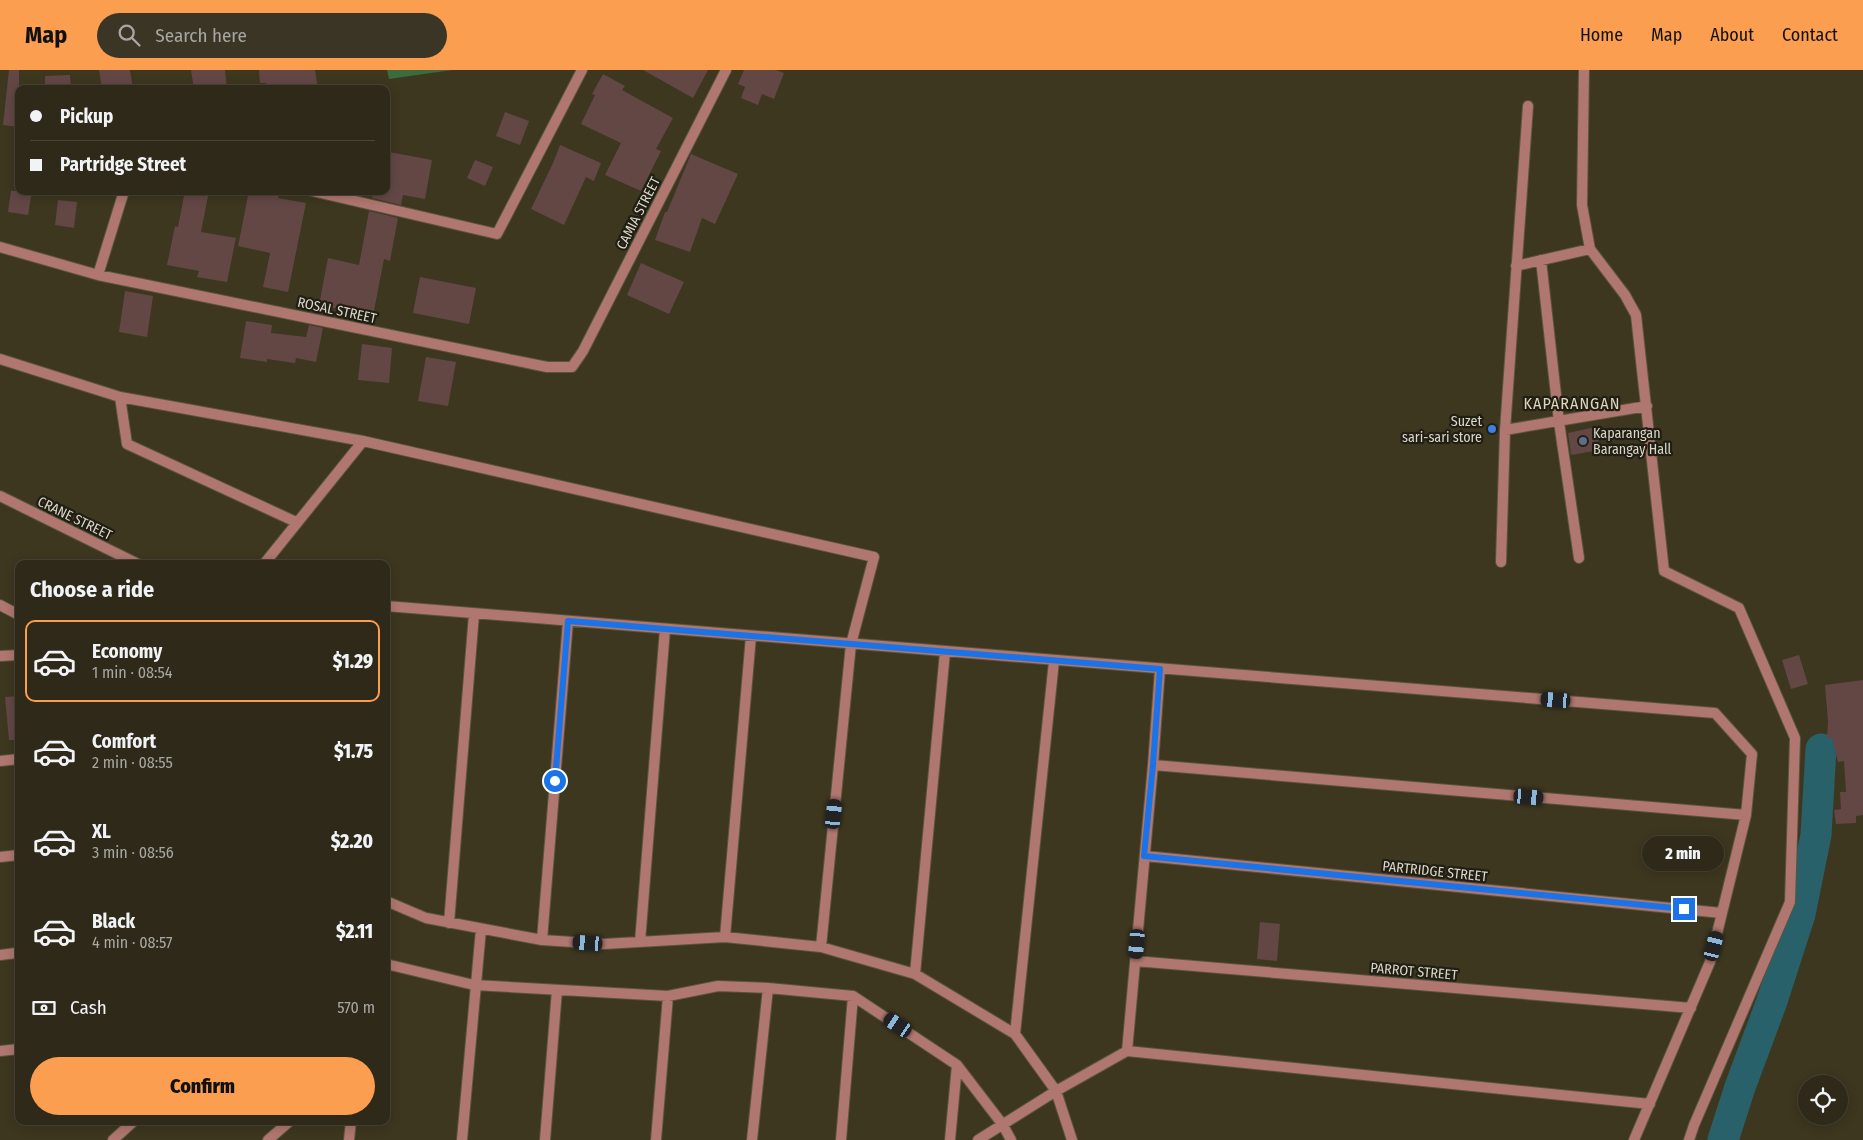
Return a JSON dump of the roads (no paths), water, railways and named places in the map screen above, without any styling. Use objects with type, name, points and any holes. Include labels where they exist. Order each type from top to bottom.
[{"type":"street","points":[[329,195],[497,234],[582,70]]},
{"type":"street","name":"CAMIA STREET","points":[[572,367],[583,351],[726,70]]},
{"type":"street","points":[[1584,70],[1582,205],[1590,249],[1625,296],[1636,315],[1664,571],[1739,608],[1795,738],[1790,902],[1689,1140]]},
{"type":"street","points":[[1501,562],[1505,430],[1528,106]]},
{"type":"street","points":[[98,275],[123,195]]},
{"type":"street","name":"ROSAL STREET","points":[[0,247],[98,275],[547,367],[572,367]]},
{"type":"street","points":[[1516,266],[1590,249]]},
{"type":"street","points":[[1541,260],[1560,422],[1579,558]]},
{"type":"street","points":[[0,360],[120,398],[363,441],[874,557],[851,644],[821,947]]},
{"type":"street","points":[[120,398],[127,444],[296,522]]},
{"type":"street","points":[[1505,430],[1647,406]]},
{"type":"street","points":[[267,560],[363,441]]},
{"type":"street","name":"CRANE STREET","points":[[0,496],[130,560]]},
{"type":"street","points":[[0,605],[15,613]]},
{"type":"street","points":[[390,606],[1715,713],[1752,754],[1746,815],[1710,962],[1634,1140]]},
{"type":"street","points":[[449,922],[474,614]]},
{"type":"street","points":[[542,940],[568,621]]},
{"type":"street","points":[[640,942],[665,629]]},
{"type":"street","points":[[725,937],[751,636]]},
{"type":"street","points":[[915,974],[945,652]]},
{"type":"street","points":[[0,656],[15,655]]},
{"type":"street","points":[[1015,1034],[1054,660]]},
{"type":"street","points":[[1127,1051],[1160,669]]},
{"type":"street","points":[[0,761],[15,759]]},
{"type":"street","points":[[1153,765],[1746,815]]},
{"type":"street","points":[[0,857],[15,855]]},
{"type":"street","name":"PARTRIDGE STREET","points":[[1144,856],[1722,913]]},
{"type":"street","points":[[390,903],[426,918],[542,940],[604,944],[725,937],[821,947],[915,974],[1015,1034],[1056,1091],[1072,1140]]},
{"type":"street","points":[[462,1140],[480,929]]},
{"type":"street","points":[[0,955],[15,953]]},
{"type":"street","name":"PARROT STREET","points":[[1135,962],[1691,1008]]},
{"type":"street","points":[[390,965],[474,985],[668,996],[718,986],[768,988],[853,996],[957,1065],[1003,1126],[1011,1140]]},
{"type":"street","points":[[752,1140],[768,988]]},
{"type":"street","points":[[545,1140],[557,990]]},
{"type":"street","points":[[656,1140],[668,996]]},
{"type":"street","points":[[841,1140],[853,996]]},
{"type":"street","points":[[0,1051],[15,1049]]},
{"type":"street","points":[[978,1140],[1056,1091],[1127,1051],[1650,1104]]},
{"type":"street","points":[[950,1140],[957,1065]]},
{"type":"street","points":[[113,1140],[130,1125]]},
{"type":"street","points":[[268,1140],[285,1125]]},
{"type":"street","points":[[349,1140],[351,1125]]},
{"type":"waterway","points":[[1723,1140],[1740,1087],[1772,1001],[1800,914],[1816,835],[1821,749]]},
{"type":"place","name":"Suzet sari-sari store","points":[[1492,429]]},
{"type":"place","name":"Kaparangan Barangay Hall","points":[[1583,441]]},
{"type":"district","name":"KAPARANGAN","points":[[1572,403]]}]
